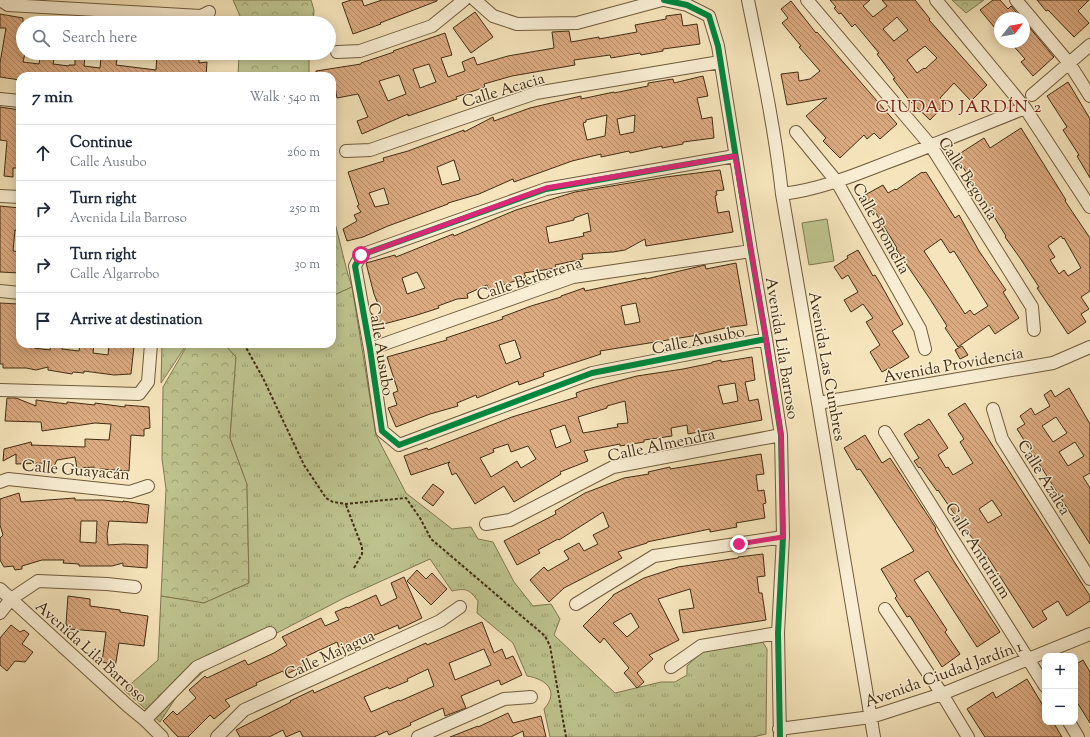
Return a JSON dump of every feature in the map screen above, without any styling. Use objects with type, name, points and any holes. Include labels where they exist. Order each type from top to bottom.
[{"type":"street","points":[[0,0],[8,5],[201,16],[209,12]]},
{"type":"street","points":[[337,52],[360,51],[432,26],[464,0]]},
{"type":"street","name":"Avenida Lila Barroso","points":[[475,0],[493,16],[517,24],[577,22],[663,0],[687,5],[709,16],[718,46],[781,435],[783,537],[778,633],[780,733]]},
{"type":"street","name":"Avenida Las Cumbres","points":[[748,0],[768,101],[782,194],[874,737]]},
{"type":"street","name":"Calle Begonia","points":[[807,0],[931,146],[1032,307],[1034,330]]},
{"type":"street","points":[[936,0],[1025,108],[1090,207]]},
{"type":"street","points":[[1016,0],[1069,63],[1090,96]]},
{"type":"street","points":[[1032,95],[1090,45]]},
{"type":"street","name":"Calle Acacia","points":[[346,151],[370,150],[536,93],[720,62]]},
{"type":"street","points":[[0,99],[16,101]]},
{"type":"street","points":[[782,194],[807,191],[837,182],[1025,108]]},
{"type":"street","name":"Calle Bromelia","points":[[796,132],[837,182],[920,329],[925,349]]},
{"type":"street","name":"Calle Ausubo","points":[[735,156],[546,188],[361,255],[355,266],[370,349],[382,431],[399,445],[592,373],[766,339]]},
{"type":"street","points":[[0,196],[16,197]]},
{"type":"street","name":"Calle Berberena","points":[[370,349],[572,277],[750,251]]},
{"type":"street","points":[[0,291],[16,293]]},
{"type":"street","name":"Avenida Providencia","points":[[818,403],[1053,363],[1090,347]]},
{"type":"street","points":[[0,390],[139,394],[148,382],[151,348]]},
{"type":"street","name":"Calle Azalea","points":[[993,409],[1002,439],[1090,579]]},
{"type":"street","name":"Calle Anturium","points":[[886,432],[1042,681]]},
{"type":"street","name":"Calle Almendra","points":[[486,524],[510,520],[613,467],[781,435]]},
{"type":"street","name":"Calle Guayacán","points":[[0,482],[8,479],[130,492],[148,486]]},
{"type":"street","points":[[576,604],[654,556],[783,537]]},
{"type":"street","points":[[0,613],[11,599],[38,580],[135,587]]},
{"type":"street","name":"Avenida Lila Barroso","points":[[0,590],[128,706],[146,720],[162,737]]},
{"type":"street","name":"Calle Majagua","points":[[217,737],[244,710],[440,620],[460,607]]},
{"type":"street","points":[[885,609],[942,694],[962,735]]},
{"type":"street","points":[[146,720],[197,667],[270,633]]},
{"type":"street","points":[[671,667],[701,646],[778,633]]},
{"type":"street","name":"Avenida Ciudad Jardín 1","points":[[780,733],[871,717],[942,694],[1090,634]]},
{"type":"street","points":[[418,737],[504,699],[530,697]]},
{"type":"street","points":[[1070,725],[1078,737]]},
{"type":"path","points":[[246,348],[263,378],[304,465],[326,498],[333,502],[346,504],[406,498],[420,518],[431,539],[545,636],[550,646],[566,737]]},
{"type":"path","points":[[346,504],[362,547],[362,554],[354,568]]},
{"type":"green space","points":[[233,0],[311,0],[314,10],[314,16],[240,16]]},
{"type":"green space","points":[[952,0],[984,0],[966,13]]},
{"type":"green space","points":[[239,60],[309,60],[309,72],[238,72]]},
{"type":"green space","points":[[827,219],[834,261],[809,265],[802,223]]},
{"type":"green space","points":[[336,227],[347,271],[352,287],[336,294]]},
{"type":"green space","points":[[352,287],[376,435],[406,493],[452,529],[471,527],[478,539],[493,542],[514,582],[533,606],[551,604],[560,619],[554,635],[615,693],[661,682],[675,682],[687,675],[687,666],[703,651],[762,641],[767,649],[766,734],[753,737],[550,737],[544,709],[549,703],[551,697],[549,687],[540,680],[527,676],[513,643],[477,613],[478,601],[475,597],[467,590],[452,591],[430,559],[344,598],[204,671],[177,696],[160,722],[124,690],[158,660],[161,596],[204,603],[249,583],[247,484],[230,438],[236,357],[228,348],[336,348],[336,294]]},
{"type":"green space","points":[[162,348],[184,348],[161,383]]},
{"type":"green space","points":[[186,348],[228,348],[236,357],[230,438],[247,484],[249,583],[204,603],[161,596],[166,489],[162,459],[163,387]]},
{"type":"building","points":[[351,0],[362,0],[364,6],[382,0],[437,1],[353,34],[342,3]]},
{"type":"building","points":[[830,0],[870,0],[863,6],[873,17],[887,6],[882,0],[915,0],[930,19],[929,20],[987,85],[971,101],[954,83],[940,98],[946,103],[930,120],[910,101],[893,79],[895,78],[877,54],[879,53],[855,24],[852,27],[841,13],[839,14],[834,8],[836,7]],"holes":[[[897,17],[908,30],[894,41],[883,29]],[[925,46],[937,58],[925,69],[924,68],[917,73],[907,60]]]},
{"type":"building","points":[[993,0],[1000,0],[1008,9],[1011,6],[1016,12],[994,12],[994,27],[980,10]]},
{"type":"building","points":[[1037,0],[1089,0],[1078,11],[1089,23],[1074,37],[1048,10],[1046,11]]},
{"type":"building","points":[[791,1],[816,33],[817,32],[897,124],[880,139],[874,133],[867,139],[864,135],[840,158],[823,141],[826,138],[806,116],[827,98],[787,105],[781,74],[798,72],[799,81],[810,79],[820,71],[799,47],[801,46],[782,23],[788,18],[781,9]]},
{"type":"building","points":[[475,12],[493,37],[471,53],[453,28]]},
{"type":"building","points":[[0,14],[16,17],[16,60],[23,60],[23,62],[39,64],[40,60],[54,60],[53,64],[69,66],[75,65],[75,60],[85,60],[84,66],[100,68],[101,60],[117,60],[116,65],[156,70],[157,60],[199,60],[199,63],[207,62],[206,72],[16,72],[16,79],[0,77],[0,63],[6,28],[0,28]]},
{"type":"building","points":[[681,14],[683,26],[697,24],[700,44],[663,49],[663,51],[641,55],[640,53],[611,58],[610,55],[574,60],[575,65],[512,76],[484,84],[485,87],[456,97],[457,99],[408,116],[408,114],[362,134],[357,121],[368,117],[358,94],[337,98],[336,72],[316,72],[361,64],[445,33],[452,55],[441,58],[448,77],[465,71],[462,62],[474,57],[477,65],[508,56],[554,48],[552,32],[569,31],[571,42],[599,37],[599,39],[637,32],[635,25],[666,19],[666,16]],"holes":[[[429,64],[436,82],[420,88],[413,69]],[[399,75],[406,94],[388,101],[379,81]]]},
{"type":"building","points":[[1030,28],[1054,57],[1033,76],[1021,62],[1025,59],[1015,48],[1030,48]]},
{"type":"building","points":[[703,76],[708,96],[697,98],[702,119],[712,117],[714,138],[683,142],[683,144],[662,148],[662,146],[630,153],[629,151],[601,157],[601,154],[572,161],[514,182],[513,179],[479,194],[448,203],[363,237],[347,241],[343,229],[357,221],[354,215],[361,212],[357,206],[359,205],[348,172],[384,161],[383,158],[408,151],[464,130],[464,132],[493,117],[494,121],[530,108],[581,96],[581,99],[648,86],[648,83],[673,79],[674,83]],"holes":[[[607,115],[605,136],[587,140],[583,123],[586,122],[586,120]],[[635,115],[634,132],[620,135],[617,119]],[[454,160],[460,180],[442,185],[437,167]],[[384,188],[389,204],[375,207],[369,193]]]},
{"type":"building","points":[[1068,82],[1090,119],[1090,178],[1077,156],[1079,155],[1063,130],[1067,127],[1047,96]]},
{"type":"building","points":[[0,107],[16,109],[16,168],[13,168],[13,177],[4,176],[7,141],[0,140]]},
{"type":"building","points":[[1021,128],[1066,200],[1065,201],[1090,238],[1090,291],[1081,297],[1089,309],[1081,314],[1086,322],[1068,334],[1037,288],[1039,287],[1005,237],[1006,236],[956,156],[984,138],[990,148]],"holes":[[[1061,236],[1063,239],[1064,238],[1081,268],[1068,276],[1064,270],[1059,274],[1050,260],[1055,257],[1048,246]]]},
{"type":"building","points":[[720,170],[724,190],[716,191],[717,195],[715,196],[718,213],[729,211],[733,232],[646,246],[645,239],[625,250],[582,254],[583,259],[555,265],[556,268],[524,273],[526,277],[489,290],[487,285],[467,294],[468,298],[457,299],[438,306],[439,308],[414,316],[380,325],[375,316],[382,314],[374,294],[366,263],[395,255],[396,257],[453,234],[454,236],[516,210],[575,192]],"holes":[[[588,213],[591,231],[583,233],[584,236],[549,243],[546,227],[574,220],[574,218]],[[417,272],[425,288],[407,294],[402,278]]]},
{"type":"building","points":[[922,172],[926,172],[955,218],[959,215],[979,251],[1006,290],[1003,292],[1019,318],[995,334],[989,325],[958,347],[945,328],[947,326],[930,299],[896,249],[897,248],[865,195],[883,185],[888,193],[895,189],[896,190]],"holes":[[[941,239],[950,253],[954,251],[988,306],[974,315],[970,310],[965,314],[924,251]]]},
{"type":"building","points":[[0,206],[16,208],[16,230],[13,251],[16,251],[16,273],[0,272]]},
{"type":"building","points":[[858,250],[873,276],[875,275],[880,283],[903,324],[892,331],[909,357],[882,372],[870,352],[880,345],[866,322],[873,318],[863,304],[851,312],[844,300],[858,292],[848,275],[842,279],[834,267],[848,258],[847,256]]},
{"type":"building","points":[[736,263],[747,325],[725,328],[692,336],[600,351],[601,354],[543,373],[544,376],[519,385],[518,381],[477,398],[476,395],[457,403],[458,406],[430,414],[396,427],[388,408],[397,405],[393,393],[398,391],[387,357],[447,340],[446,338],[503,319],[502,317],[584,288],[585,291],[705,265],[706,269]],"holes":[[[636,303],[640,322],[625,325],[621,306]],[[515,340],[521,358],[506,364],[499,345]]]},
{"type":"building","points":[[0,303],[16,304],[16,348],[50,350],[50,348],[62,348],[79,351],[79,348],[94,348],[93,353],[108,355],[109,348],[134,348],[131,374],[114,375],[84,371],[84,373],[73,372],[72,374],[48,370],[48,367],[36,370],[26,368],[3,368],[3,364],[0,364]]},
{"type":"building","points":[[962,346],[968,355],[960,359],[955,350]]},
{"type":"building","points":[[752,357],[755,380],[745,382],[749,401],[758,399],[762,420],[688,434],[687,425],[671,428],[672,436],[644,440],[644,442],[620,446],[620,444],[584,451],[588,461],[560,472],[561,474],[514,502],[504,486],[475,504],[456,473],[452,475],[448,464],[450,462],[411,475],[404,456],[427,448],[428,450],[512,417],[577,397],[576,393],[584,390],[637,376],[683,369],[721,360],[721,362]],"holes":[[[735,383],[738,401],[723,404],[718,386]],[[625,401],[628,423],[617,424],[618,427],[583,433],[578,417],[607,408],[607,406]],[[565,425],[571,442],[556,448],[550,430]],[[508,444],[511,452],[528,446],[536,459],[521,468],[517,461],[491,477],[480,458],[494,452],[493,449]]]},
{"type":"building","points":[[1069,388],[1090,424],[1090,473],[1083,477],[1090,488],[1090,544],[1017,429],[1025,424],[1020,416],[1031,408],[1035,415],[1050,406],[1044,395],[1051,390],[1055,397]],"holes":[[[1056,417],[1067,433],[1053,442],[1042,426]],[[1075,442],[1084,456],[1068,466],[1059,452]]]},
{"type":"building","points":[[7,398],[16,398],[36,406],[36,400],[67,404],[67,402],[95,405],[95,403],[125,407],[125,405],[149,407],[150,428],[144,429],[144,436],[131,435],[129,471],[102,469],[94,470],[94,467],[77,468],[75,457],[57,460],[54,466],[45,466],[46,463],[16,464],[16,454],[3,461],[4,449],[31,442],[31,445],[85,447],[85,439],[109,440],[111,424],[95,423],[42,431],[41,422],[5,421]]},
{"type":"building","points":[[965,403],[1090,596],[1090,601],[1067,616],[1058,601],[1042,611],[1047,619],[1033,628],[985,553],[964,528],[938,490],[937,491],[914,461],[919,458],[904,434],[929,419],[948,448],[938,455],[946,468],[948,467],[953,475],[973,463],[960,442],[964,439],[948,414]],"holes":[[[992,500],[1002,515],[988,523],[979,509]]]},
{"type":"building","points":[[865,435],[882,463],[890,458],[936,528],[935,529],[953,560],[1000,632],[977,647],[928,571],[914,580],[947,630],[945,632],[960,654],[942,667],[910,616],[907,617],[895,598],[897,596],[881,569],[914,551],[860,469],[857,470],[844,448]]},
{"type":"building","points":[[761,454],[764,474],[756,475],[758,491],[764,490],[766,503],[763,504],[765,518],[736,523],[737,527],[710,532],[710,529],[647,542],[618,552],[622,558],[564,588],[549,602],[530,580],[544,567],[548,571],[569,559],[564,551],[579,543],[584,551],[598,544],[593,535],[609,527],[603,512],[559,540],[558,539],[538,550],[540,553],[517,565],[504,541],[556,514],[555,511],[585,493],[624,478],[649,474],[648,472],[670,467],[670,469]]},
{"type":"building","points":[[433,484],[444,492],[433,506],[422,498]]},
{"type":"building","points":[[19,493],[21,502],[75,498],[75,500],[123,501],[149,505],[147,523],[109,521],[107,534],[108,545],[148,545],[147,568],[123,566],[123,563],[112,566],[79,566],[79,564],[63,563],[64,560],[42,560],[22,566],[22,569],[15,570],[13,566],[4,567],[0,560],[0,538],[3,535],[0,525],[0,499]],"holes":[[[81,521],[97,521],[96,543],[80,542]]]},
{"type":"building","points":[[763,554],[765,576],[757,577],[759,593],[762,593],[766,620],[683,633],[679,610],[694,608],[690,589],[658,599],[679,640],[649,655],[653,659],[637,673],[644,682],[637,688],[624,673],[629,668],[604,638],[600,643],[583,626],[613,595],[644,578],[678,567]],"holes":[[[631,613],[639,627],[627,637],[613,623]]]},
{"type":"building","points":[[417,570],[426,579],[432,573],[447,589],[431,605],[407,581]]},
{"type":"building","points":[[404,577],[422,618],[399,629],[398,625],[340,650],[337,642],[307,656],[310,662],[285,675],[283,671],[256,683],[257,685],[225,700],[230,706],[214,719],[210,715],[188,737],[178,737],[163,721],[173,711],[177,715],[196,698],[189,690],[205,676],[207,678],[245,660],[248,665],[274,653],[287,645],[282,637],[321,618],[325,626],[339,620],[335,612],[347,607],[348,608],[376,595],[381,606],[397,598],[391,583]]},
{"type":"building","points":[[68,596],[90,599],[90,606],[148,616],[144,646],[119,643],[115,668],[106,667],[107,663],[102,662],[106,632],[69,629],[66,624]]},
{"type":"building","points":[[482,622],[494,653],[502,649],[506,659],[513,656],[522,675],[501,685],[499,680],[461,696],[466,708],[445,716],[443,708],[410,723],[411,725],[389,735],[387,731],[374,737],[303,737],[300,731],[286,737],[283,730],[269,737],[240,737],[236,730],[313,690],[314,693],[426,643],[427,645]],"holes":[[[484,649],[491,665],[455,680],[449,663]],[[428,669],[434,686],[371,712],[364,697],[408,681],[407,679]]]},
{"type":"building","points":[[11,625],[20,632],[24,630],[29,634],[22,644],[33,652],[25,662],[15,661],[7,671],[0,665],[0,638]]},
{"type":"building","points":[[1083,660],[1090,672],[1090,723],[1078,704],[1078,663]]},
{"type":"building","points":[[1027,679],[1042,704],[1042,725],[1055,725],[1062,737],[985,737],[967,709],[993,692],[996,698]]},
{"type":"building","points":[[508,713],[513,723],[541,716],[546,737],[524,737],[523,731],[511,737],[450,737],[478,727]]},
{"type":"cycle path","points":[[664,0],[687,5],[709,16],[718,46],[766,339],[781,435],[783,537],[778,633],[780,737]]},
{"type":"cycle path","points":[[735,156],[546,189],[361,255],[355,266],[370,349],[382,431],[399,445],[592,373],[766,339]]},
{"type":"district","name":"CIUDAD JARDÍN 2","points":[[959,106]]},
{"type":"route","points":[[361,255],[546,188],[735,156],[781,435],[783,537],[739,544]]}]
